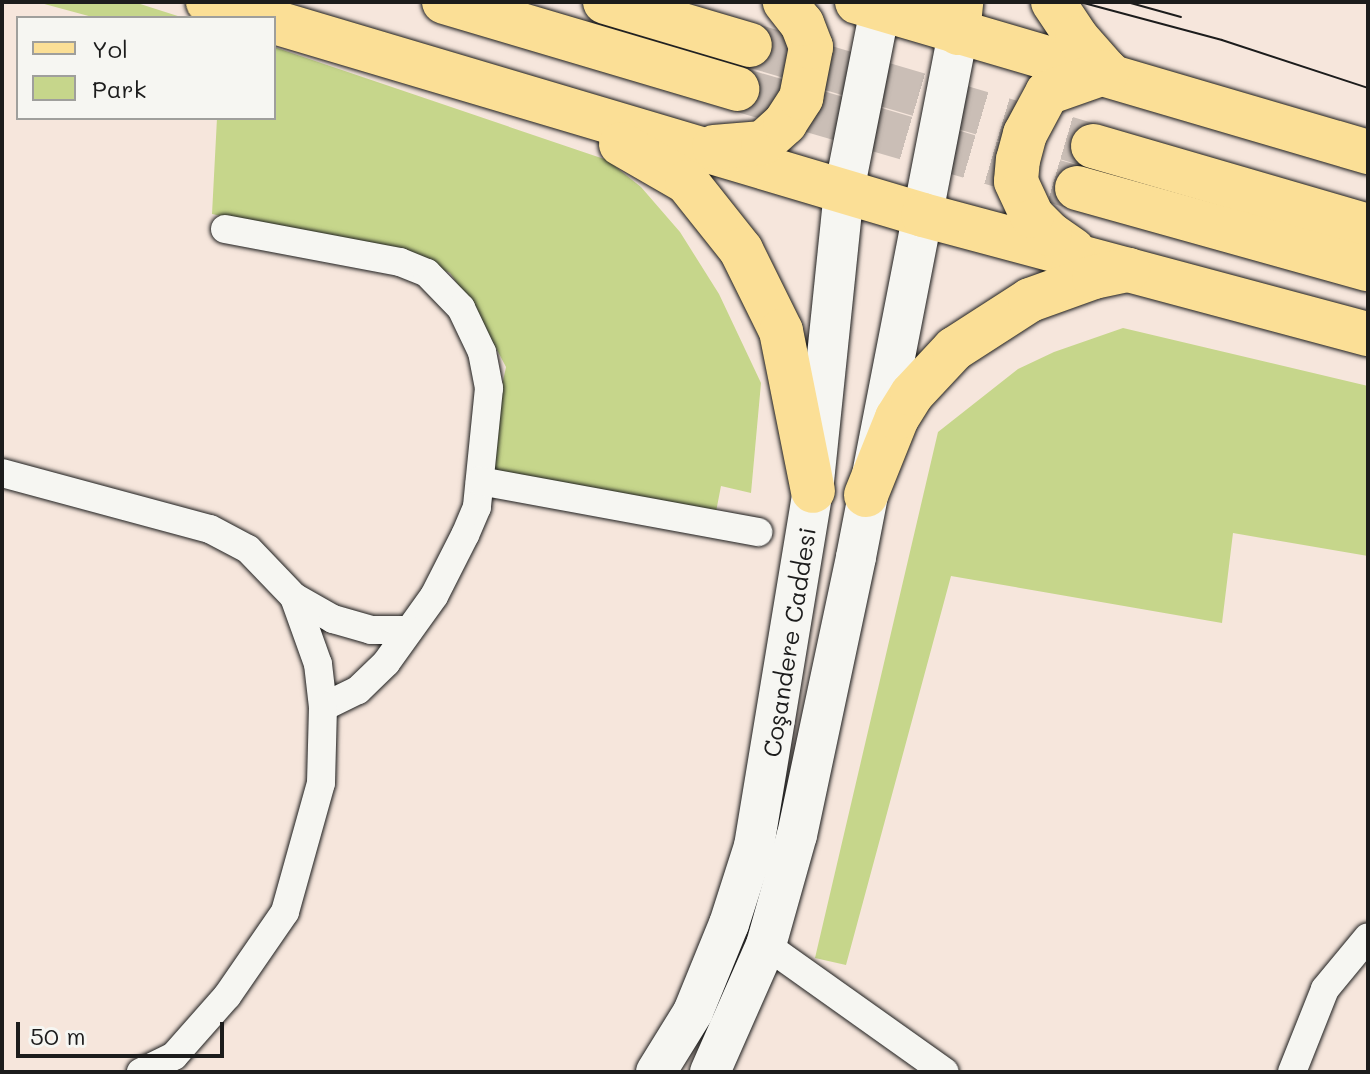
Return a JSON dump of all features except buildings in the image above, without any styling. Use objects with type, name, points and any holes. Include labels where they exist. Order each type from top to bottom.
[{"type":"highway","points":[[208,2],[254,16]]},
{"type":"highway","points":[[444,2],[737,89]]},
{"type":"highway","points":[[605,2],[750,45]]},
{"type":"highway","points":[[699,149],[763,143],[785,123],[801,98],[811,47],[802,24],[785,2]]},
{"type":"highway","points":[[1053,2],[1077,38],[1107,72]]},
{"type":"highway","points":[[873,4],[960,17],[1107,72],[1368,152]]},
{"type":"highway","points":[[276,23],[923,215],[1368,334]]},
{"type":"highway","points":[[1083,257],[1050,234],[1032,216],[1016,181],[1018,160],[1031,120],[1047,93],[1107,72]]},
{"type":"highway","points":[[560,108],[687,182],[741,250],[781,331],[813,491]]},
{"type":"highway","points":[[1093,146],[1368,226]]},
{"type":"highway","points":[[1077,188],[1368,269]]},
{"type":"highway","points":[[866,495],[897,418],[912,394],[954,349],[1030,300],[1094,277],[1129,270]]},
{"type":"main road","name":"Coşandere Caddesi","points":[[656,1072],[693,1012],[729,924],[754,846],[813,491],[844,191],[873,4]]},
{"type":"main road","name":"Coşandere Caddesi","points":[[710,1072],[766,945],[797,835],[923,215],[960,17]]},
{"type":"street","points":[[225,229],[400,262],[427,273],[461,308],[482,352],[489,388],[477,507],[465,535],[434,596],[386,663],[358,690],[323,707]]},
{"type":"street","points":[[2,473],[210,529],[248,549],[294,597],[333,619],[371,630],[409,630]]},
{"type":"street","points":[[480,481],[758,532]]},
{"type":"street","points":[[141,1072],[174,1056],[227,996],[285,912],[321,783],[323,707],[318,664],[294,597]]},
{"type":"street","points":[[1292,1072],[1325,989],[1368,937]]},
{"type":"street","points":[[766,945],[945,1072]]},
{"type":"green space","points":[[37,2],[134,2],[178,16],[89,16]]},
{"type":"green space","points":[[276,48],[607,160],[641,187],[680,232],[719,294],[761,383],[751,493],[721,486],[715,517],[483,474],[506,367],[476,310],[450,273],[407,255],[212,214],[217,120],[276,120]]},
{"type":"green space","points":[[1123,328],[1368,386],[1368,556],[1233,533],[1222,623],[951,576],[846,965],[815,958],[938,432],[1018,369],[1054,352]]},
{"type":"tunnel","points":[[750,45],[1093,146]]},
{"type":"tunnel","points":[[737,89],[1077,188]]},
{"type":"tram line","points":[[1080,2],[1222,40],[1368,88]]},
{"type":"tram line","points":[[1127,2],[1181,17]]}]
